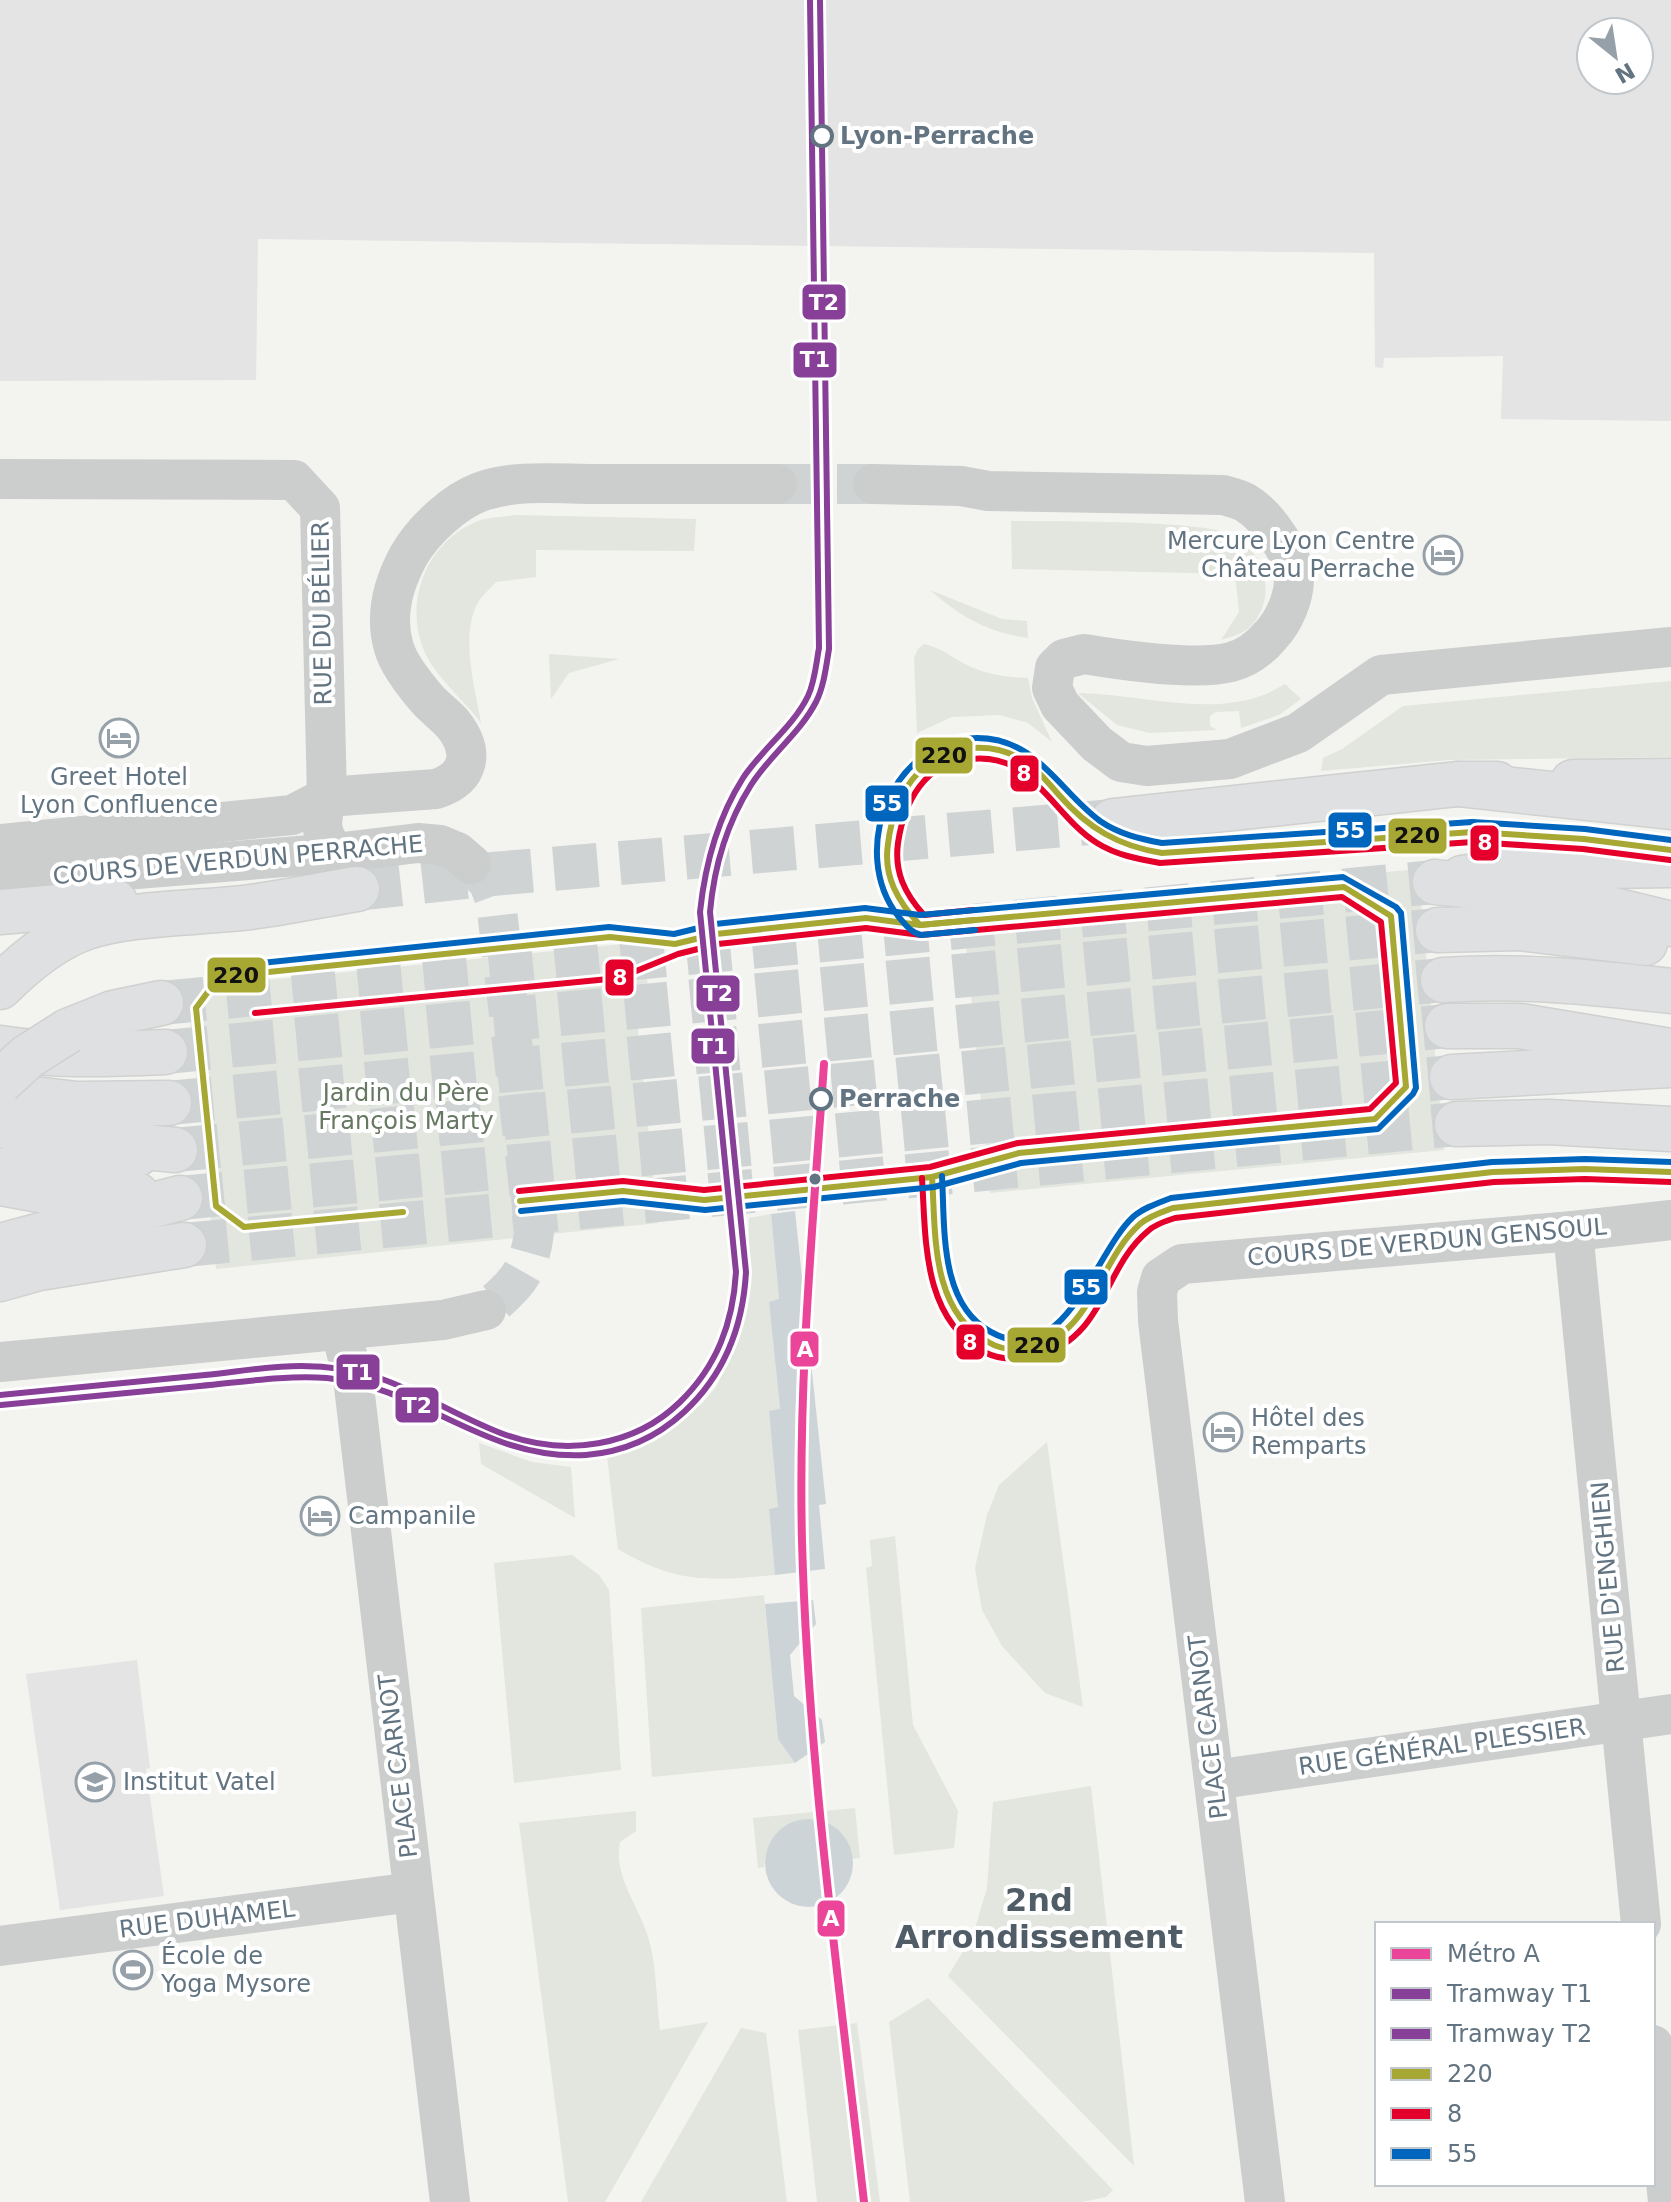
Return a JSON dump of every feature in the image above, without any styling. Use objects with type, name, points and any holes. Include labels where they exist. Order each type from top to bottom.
[{"type":"main road","points":[[1113,821],[1458,784],[1671,781]]},
{"type":"main road","points":[[1458,784],[1671,807]]},
{"type":"main road","points":[[1671,865],[1534,867],[1435,882],[1548,894],[1671,924]]},
{"type":"main road","points":[[0,912],[282,886],[346,871]]},
{"type":"main road","points":[[0,987],[24,963],[59,939],[86,927],[123,919],[247,908],[346,871]]},
{"type":"main road","points":[[1438,930],[1520,928],[1671,947]]},
{"type":"main road","points":[[1443,980],[1557,978],[1671,991]]},
{"type":"main road","points":[[0,1082],[27,1057],[68,1031],[113,1013],[161,1003]]},
{"type":"main road","points":[[1447,1026],[1520,1026],[1671,1051]]},
{"type":"main road","points":[[0,1048],[84,1055],[165,1052]]},
{"type":"main road","points":[[1452,1077],[1671,1065]]},
{"type":"main road","points":[[0,1095],[77,1104],[169,1103]]},
{"type":"main road","points":[[1457,1124],[1549,1122],[1671,1129]]},
{"type":"main road","points":[[0,1125],[68,1139],[175,1150],[0,1171]]},
{"type":"main road","points":[[0,1183],[40,1190],[180,1198],[0,1246]]},
{"type":"main road","points":[[0,1279],[39,1268],[184,1245]]},
{"type":"street","name":"RUE DU BÉLIER","points":[[0,479],[294,480],[320,508],[327,797],[321,820],[323,837],[346,871]]},
{"type":"street","name":"COURS DE VERDUN PERRACHE","points":[[0,844],[292,815],[327,797],[436,789],[452,784],[465,765],[465,745],[453,724],[426,698],[400,660],[394,649],[388,610],[399,573],[417,540],[456,506],[481,492],[525,483],[777,484]]},
{"type":"street","points":[[873,484],[961,486],[988,491],[1223,495],[1246,503],[1264,518],[1285,546],[1295,577],[1278,627],[1259,650],[1233,662],[1206,666],[1084,654],[1064,659],[1055,668],[1052,688],[1060,705],[1097,744],[1121,762],[1147,766],[1230,759],[1298,733],[1381,675],[1671,647]]},
{"type":"street","points":[[413,790],[430,807],[428,827],[418,843]]},
{"type":"street","name":"COURS DE VERDUN PERRACHE","points":[[0,880],[346,871],[418,843],[440,845],[457,852],[471,864]]},
{"type":"street","name":"COURS DE VERDUN GENSOUL","points":[[1182,1264],[1671,1220]]},
{"type":"street","name":"RUE D'ENGHIEN","points":[[1573,1231],[1641,1922]]},
{"type":"street","name":"PLACE CARNOT","points":[[1182,1264],[1161,1278],[1157,1292],[1158,1321],[1265,2202]]},
{"type":"street","points":[[0,1362],[341,1331],[443,1320],[486,1310]]},
{"type":"street","name":"PLACE CARNOT","points":[[341,1331],[353,1378],[450,2202]]},
{"type":"street","name":"RUE GÉNÉRAL PLESSIER","points":[[1214,1780],[1671,1714]]},
{"type":"street","name":"RUE DUHAMEL","points":[[0,1946],[413,1892]]},
{"type":"street","points":[[1655,2066],[1668,2202]]},
{"type":"shaded area","points":[[0,0],[1671,0],[1671,421],[1501,419],[1503,356],[1384,358],[1383,368],[1375,367],[1374,253],[258,239],[256,380],[0,381]]},
{"type":"shaded area","points":[[795,1211],[826,1504],[819,1505],[825,1569],[775,1575],[769,1509],[778,1507],[769,1411],[780,1409],[769,1302],[779,1299],[771,1214]]},
{"type":"shaded area","points":[[813,1600],[816,1624],[790,1655],[794,1696],[822,1720],[825,1742],[795,1763],[778,1739],[765,1604]]},
{"type":"shaded area","name":"Institut Vatel","points":[[137,1660],[150,1768],[146,1769],[164,1896],[60,1910],[26,1674]]},
{"type":"shaded area","points":[[800,1819],[818,1819],[834,1826],[846,1838],[853,1854],[853,1872],[846,1888],[834,1900],[818,1907],[800,1907],[784,1900],[772,1888],[765,1872],[765,1854],[772,1838],[784,1826]]},
{"type":"green space","points":[[515,515],[696,519],[694,551],[536,550],[536,577],[496,582],[476,606],[470,634],[469,649],[481,723],[437,673],[426,655],[419,636],[418,596],[432,559],[444,544],[478,521]]},
{"type":"green space","points":[[1011,521],[1165,524],[1221,531],[1237,537],[1255,556],[1265,580],[1263,605],[1249,628],[1221,640],[1239,612],[1235,574],[1012,569]]},
{"type":"green space","points":[[930,590],[1002,619],[1027,621],[1028,638],[975,622]]},
{"type":"green space","points":[[924,644],[981,671],[1028,678],[1032,698],[1052,742],[1028,723],[1000,715],[952,717],[917,733],[914,658]]},
{"type":"green space","points":[[549,654],[619,659],[569,673],[551,699]]},
{"type":"green space","points":[[1671,681],[1671,757],[1449,760],[1321,771],[1323,758],[1342,749],[1403,706]]},
{"type":"green space","points":[[1285,684],[1301,699],[1279,715],[1241,728],[1239,711],[1216,712],[1210,716],[1210,726],[1217,730],[1150,733],[1117,725],[1078,693],[1211,704],[1261,696]]},
{"type":"green space","points":[[1418,869],[1444,1150],[990,1193],[963,913]]},
{"type":"green space","name":"Jardin du Père François Marty","points":[[643,942],[649,998],[635,1000],[658,1223],[216,1269],[187,988]]},
{"type":"green space","points":[[771,1214],[779,1300],[769,1302],[780,1410],[769,1411],[779,1508],[769,1509],[775,1575],[712,1579],[658,1569],[618,1549],[607,1456],[680,1421],[717,1386],[745,1316],[749,1287],[749,1218]]},
{"type":"green space","points":[[1047,1442],[1083,1707],[1045,1693],[1002,1646],[982,1610],[975,1568],[987,1515],[999,1485]]},
{"type":"green space","points":[[479,1443],[532,1462],[571,1467],[575,1518],[481,1464]]},
{"type":"green space","points":[[895,1536],[913,1725],[958,1811],[954,1848],[894,1855],[866,1568],[872,1566],[870,1540]]},
{"type":"green space","points":[[572,1555],[599,1575],[609,1590],[621,1770],[514,1783],[494,1563]]},
{"type":"green space","points":[[764,1595],[778,1739],[795,1763],[652,1777],[641,1608]]},
{"type":"green space","points":[[1091,1786],[1134,2166],[948,1976],[973,1935],[987,1888],[993,1802]]},
{"type":"green space","points":[[855,1808],[860,1858],[853,1859],[843,1835],[822,1821],[799,1825],[775,1836],[766,1854],[764,1867],[758,1868],[753,1818]]},
{"type":"green space","points":[[636,1811],[636,1831],[620,1842],[620,1867],[651,1948],[660,2030],[708,2022],[605,2202],[568,2202],[519,1823]]},
{"type":"green space","points":[[928,1998],[1113,2190],[1106,2197],[1082,2202],[910,2202],[889,2022]]},
{"type":"green space","points":[[857,2023],[880,2202],[817,2202],[798,2030]]},
{"type":"green space","points":[[741,2028],[766,2033],[787,2202],[641,2202]]},
{"type":"tunnel","points":[[777,484],[873,484]]},
{"type":"tunnel","points":[[357,889],[492,874],[1113,821]]},
{"type":"tunnel","points":[[471,864],[489,883],[496,902],[534,1233],[525,1268],[486,1310]]},
{"type":"tunnel","points":[[161,1003],[1435,882]]},
{"type":"tunnel","points":[[165,1052],[1438,930]]},
{"type":"tunnel","points":[[169,1103],[1443,980]]},
{"type":"tunnel","points":[[175,1150],[1447,1026]]},
{"type":"tunnel","points":[[180,1198],[1452,1077]]},
{"type":"tunnel","points":[[184,1245],[1457,1124]]},
{"type":"metro line","name":"A","points":[[824,1064],[804,1362],[802,1541],[818,1789],[864,2202]]},
{"type":"tram line","name":"T1","points":[[0,1395],[277,1367],[320,1367],[379,1378],[506,1435],[552,1445],[575,1446],[621,1438],[642,1429],[680,1402],[704,1374],[727,1326],[736,1272],[700,912],[702,894],[709,860],[726,810],[751,767],[802,707],[812,684],[819,648],[810,0]]},
{"type":"tram line","name":"T2","points":[[1,1405],[264,1379],[327,1378],[362,1384],[394,1395],[516,1447],[550,1454],[586,1455],[626,1447],[662,1429],[684,1412],[721,1366],[741,1312],[746,1272],[710,912],[712,895],[718,862],[735,815],[759,774],[802,724],[816,702],[829,649],[820,0]]},
{"type":"transit line","name":"55","points":[[975,930],[921,935],[911,930],[898,916],[884,890],[877,861],[879,831],[887,803],[901,778],[922,757],[947,743],[977,738],[998,740],[1031,756],[1085,809],[1107,826],[1162,843],[1472,822],[1585,829],[1671,840]]},
{"type":"transit line","name":"220","points":[[974,920],[920,925],[894,888],[887,856],[896,809],[912,780],[937,758],[972,748],[996,750],[1019,758],[1036,770],[1081,817],[1105,834],[1131,846],[1162,853],[1473,832],[1584,839],[1671,850]]},
{"type":"transit line","name":"8","points":[[973,910],[924,915],[902,882],[897,854],[905,813],[919,787],[941,768],[970,759],[997,761],[1016,768],[1097,843],[1119,854],[1160,863],[1473,842],[1583,849],[1670,860]]},
{"type":"transit line","name":"55","points":[[251,964],[609,927],[674,934],[715,924],[865,908],[920,915],[1343,877],[1396,907],[1401,913],[1416,1088],[1378,1129],[1021,1163],[934,1187],[705,1210],[623,1201],[521,1211]]},
{"type":"transit line","name":"220","points":[[403,1212],[244,1227],[216,1206],[196,1008],[219,977],[610,937],[675,944],[716,934],[866,918],[920,925],[1344,887],[1391,916],[1406,1087],[1375,1119],[1019,1153],[932,1177],[704,1200],[623,1191],[520,1201]]},
{"type":"transit line","name":"8","points":[[255,1013],[619,978],[678,954],[718,944],[866,928],[921,935],[1342,897],[1381,922],[1396,1083],[1370,1109],[1018,1143],[930,1167],[704,1190],[623,1181],[519,1191]]},
{"type":"transit line","name":"55","points":[[942,1176],[945,1241],[953,1284],[974,1319],[991,1332],[1017,1340],[1039,1336],[1058,1323],[1133,1217],[1171,1198],[1492,1162],[1585,1159],[1671,1162]]},
{"type":"transit line","name":"220","points":[[932,1177],[936,1246],[946,1291],[955,1311],[969,1328],[988,1342],[1003,1348],[1018,1349],[1050,1340],[1067,1328],[1093,1295],[1126,1239],[1144,1221],[1173,1208],[1493,1172],[1585,1169],[1671,1172]]},
{"type":"transit line","name":"8","points":[[922,1178],[931,1276],[949,1319],[964,1337],[984,1352],[1018,1359],[1038,1356],[1078,1333],[1102,1300],[1133,1246],[1154,1226],[1175,1218],[1494,1182],[1585,1179],[1671,1182]]},
{"type":"place","name":"Lyon-Perrache","points":[[822,136]]},
{"type":"place","name":"Mercure Lyon Centre Château Perrache","points":[[1443,555]]},
{"type":"place","name":"Greet Hotel Lyon Confluence","points":[[119,738]]},
{"type":"place","name":"Perrache","points":[[821,1099]]},
{"type":"place","name":"Hôtel des Remparts","points":[[1223,1432]]},
{"type":"place","name":"Campanile","points":[[320,1516]]},
{"type":"place","name":"Institut Vatel","points":[[95,1782]]},
{"type":"place","name":"École de Yoga Mysore","points":[[133,1970]]},
{"type":"district","name":"2nd Arrondissement","points":[[1039,1918]]}]
